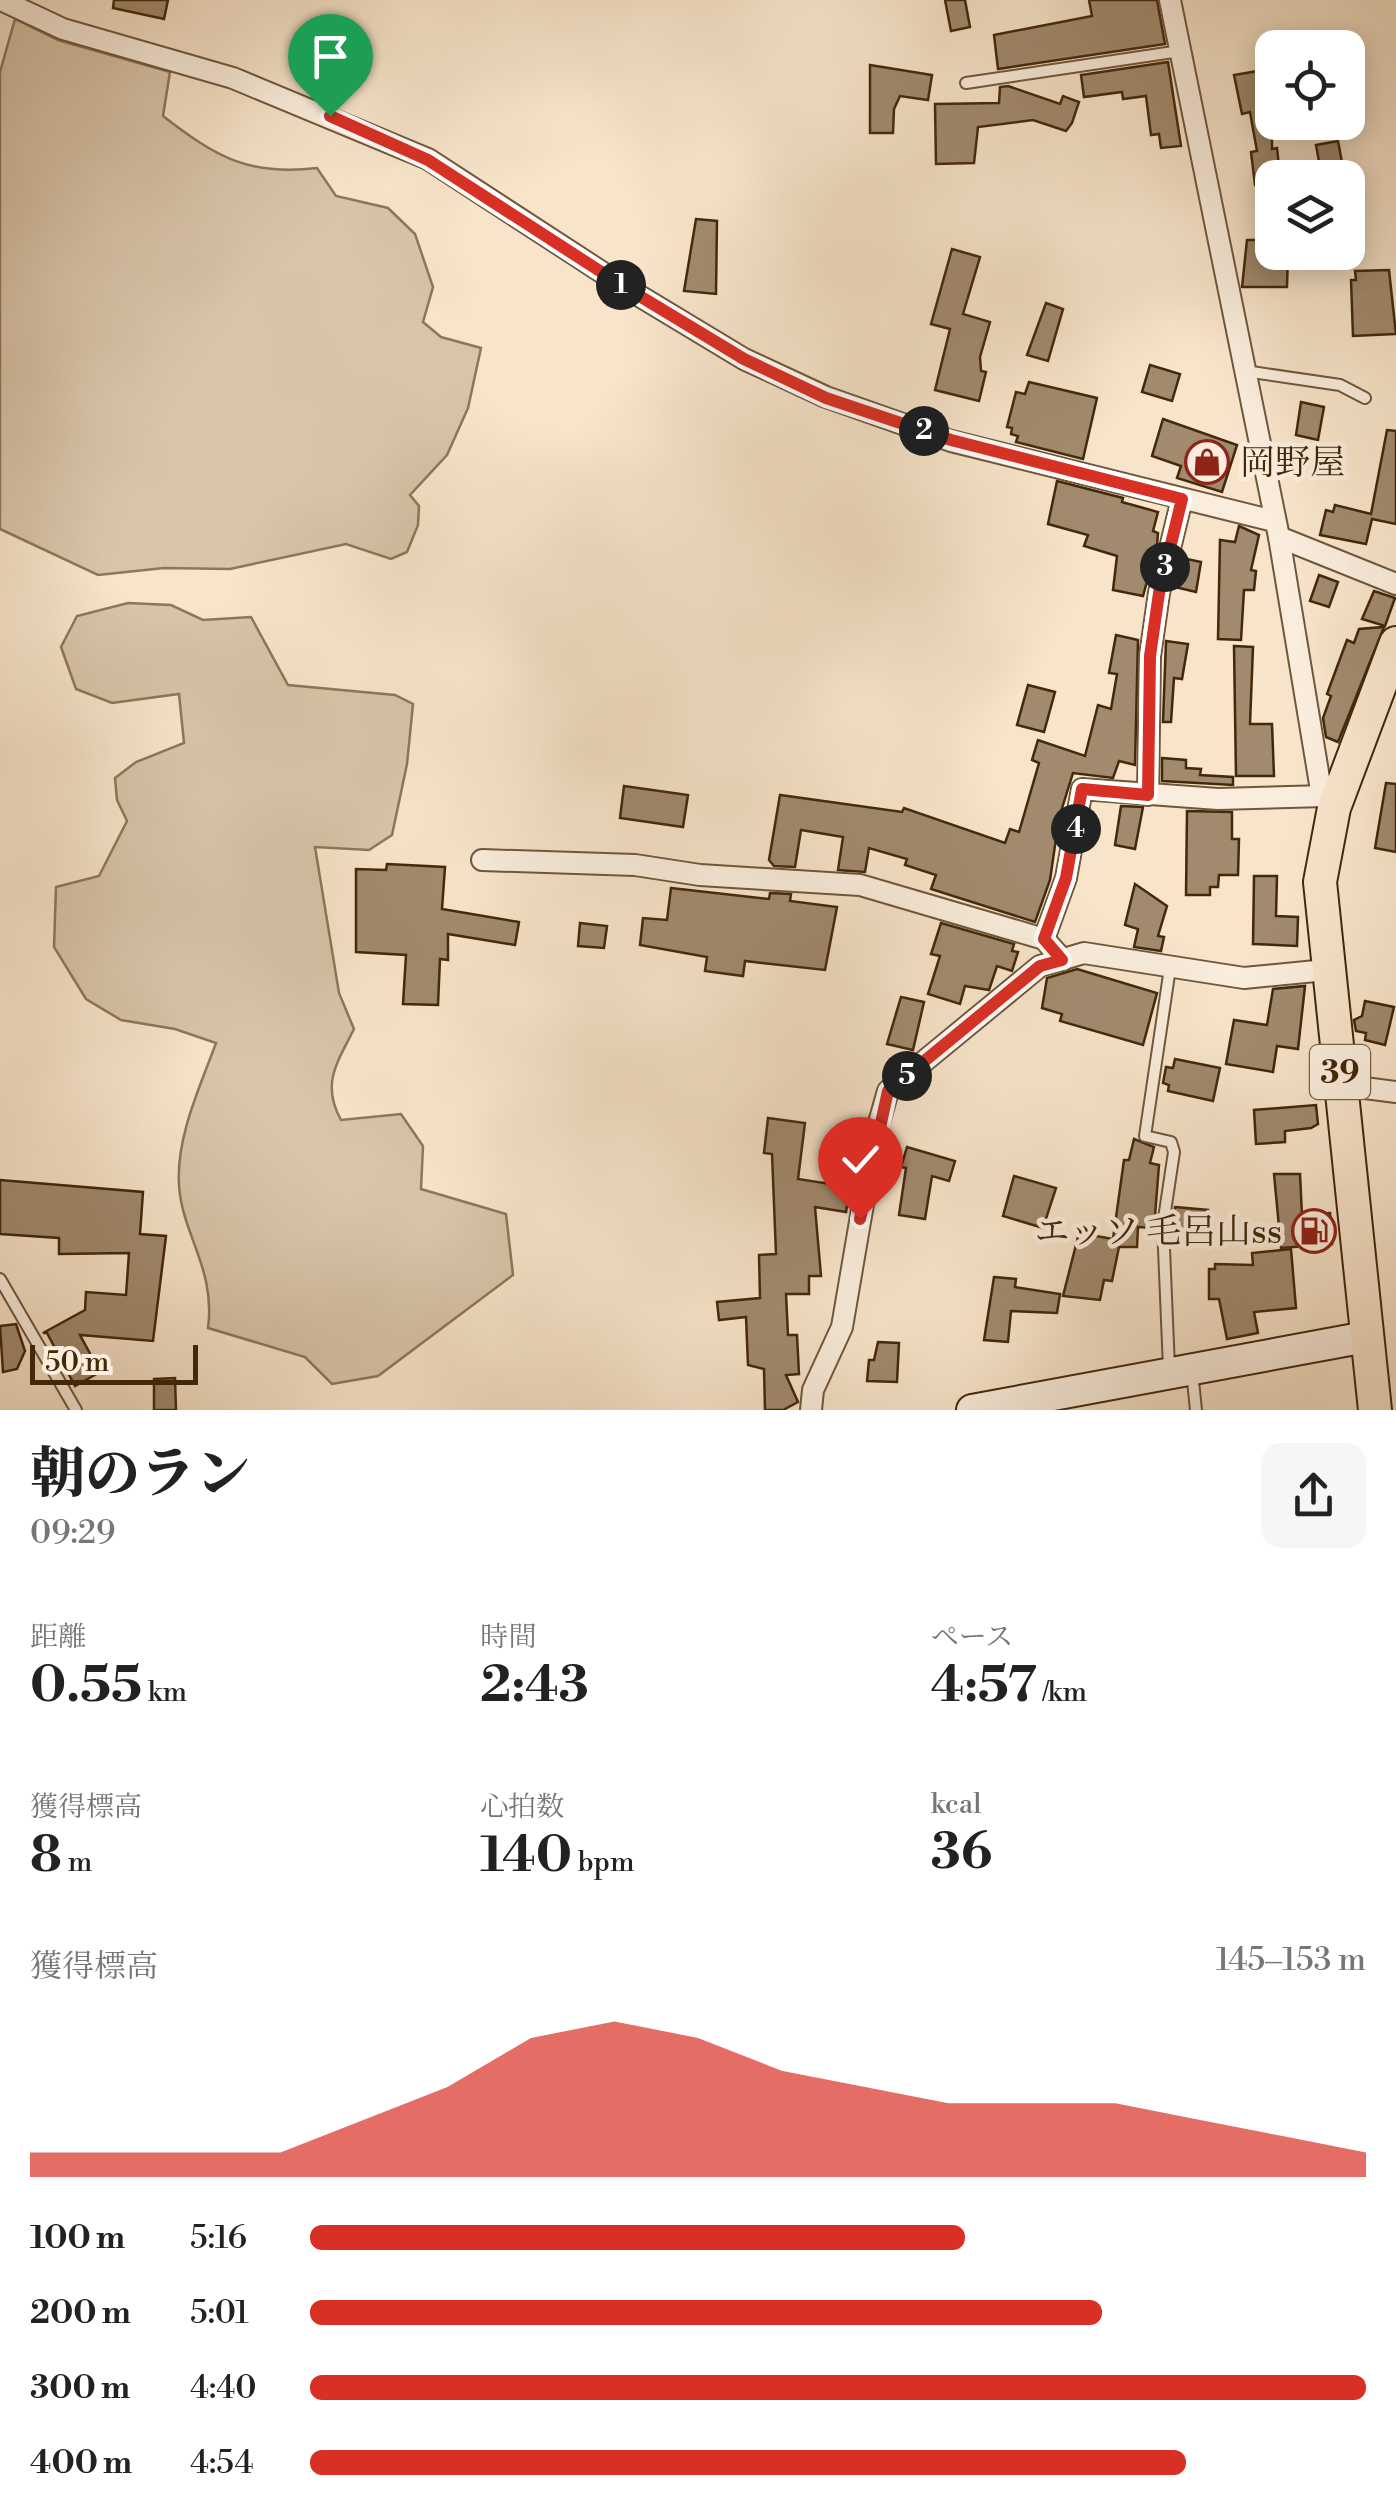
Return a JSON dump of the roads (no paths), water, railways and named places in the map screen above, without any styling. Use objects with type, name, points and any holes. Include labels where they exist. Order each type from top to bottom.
[{"type":"main road","name":"39","points":[[1376,1410],[1326,970],[1320,882],[1330,802],[1393,660]]},
{"type":"street","points":[[1,0],[63,29],[233,78],[428,160],[668,314],[744,359],[826,398],[951,440],[1182,499],[1277,529],[1396,584]]},
{"type":"street","points":[[1044,939],[1066,878],[1082,789],[1330,802],[1170,0]]},
{"type":"street","points":[[1148,795],[1150,656],[1159,593],[1182,499]]},
{"type":"street","points":[[482,860],[634,865],[700,875],[860,885],[1044,939],[1062,960]]},
{"type":"street","points":[[811,1410],[812,1390],[842,1327],[874,1140],[888,1091],[1040,966],[1084,953],[1244,978],[1326,970]]},
{"type":"street","points":[[1342,1086],[1396,1092]]},
{"type":"street","points":[[972,1410],[1090,1394],[1181,1372],[1366,1337]]},
{"type":"lane","points":[[966,83],[1181,51]]},
{"type":"lane","points":[[1244,371],[1340,385],[1366,398]]},
{"type":"lane","points":[[1170,968],[1145,1136],[1171,1142],[1174,1152],[1163,1225],[1181,1372],[1196,1410]]},
{"type":"lane","points":[[0,1279],[76,1410]]},
{"type":"place","name":"岡野屋","points":[[1207,462]]},
{"type":"place","name":"エッソ 毛呂山ss","points":[[1314,1231]]}]
